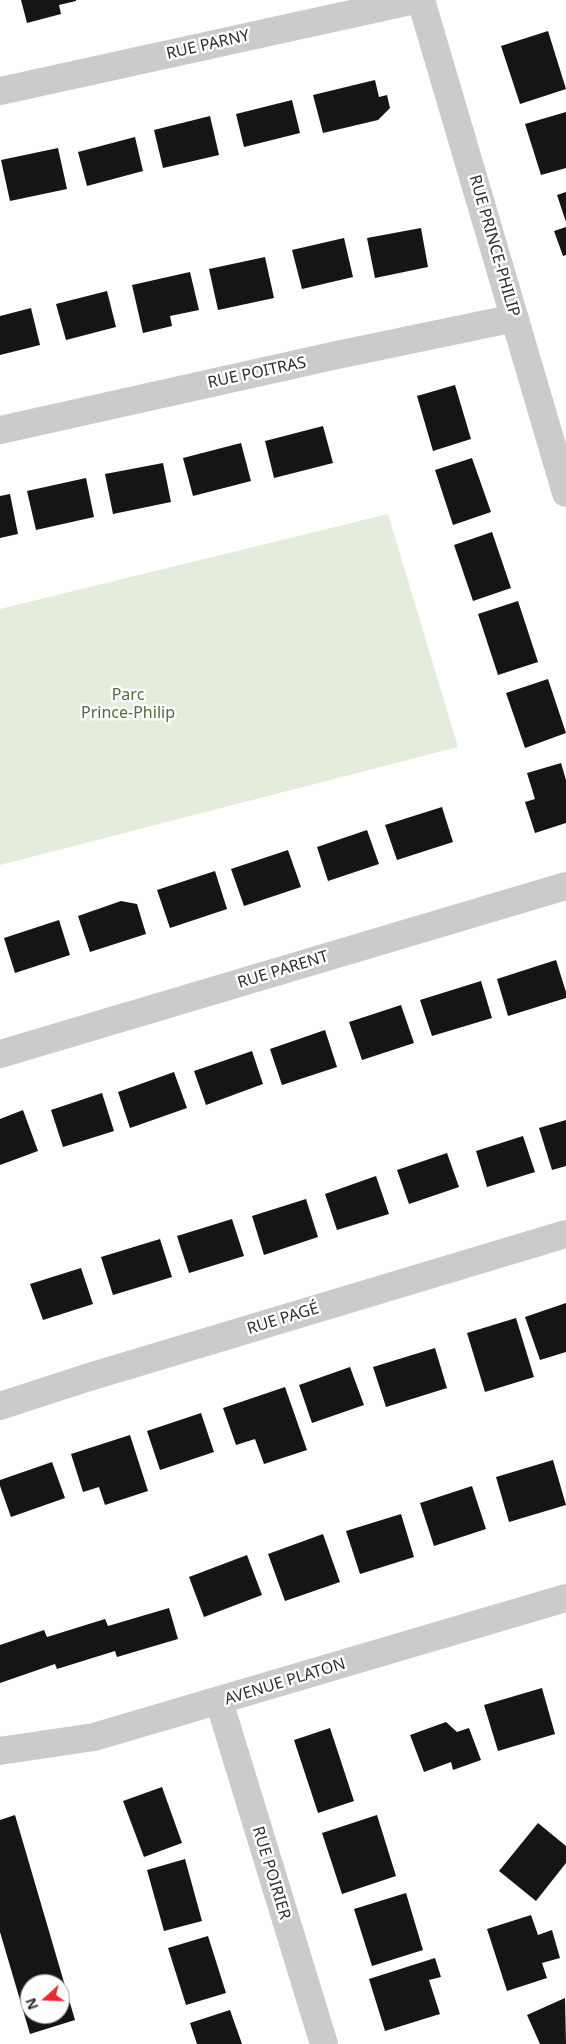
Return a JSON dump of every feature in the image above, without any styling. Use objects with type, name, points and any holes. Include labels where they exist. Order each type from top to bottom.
[{"type":"street","name":"RUE PARNY","points":[[0,92],[415,0]]},
{"type":"street","name":"RUE PRINCE-PHILIP","points":[[422,0],[566,492]]},
{"type":"street","name":"RUE POITRAS","points":[[0,430],[337,355],[515,318]]},
{"type":"street","name":"RUE PARENT","points":[[0,1054],[566,886]]},
{"type":"street","name":"RUE PAGÉ","points":[[0,1406],[96,1375],[566,1234]]},
{"type":"street","name":"AVENUE PLATON","points":[[0,1751],[94,1737],[566,1598]]},
{"type":"street","name":"RUE POIRIER","points":[[219,1701],[324,2044]]},
{"type":"green space","name":"Parc Prince-Philip","points":[[388,514],[458,747],[0,865],[0,609]]},
{"type":"building","points":[[21,0],[76,1],[59,5],[61,14],[27,23]]},
{"type":"building","points":[[548,31],[566,89],[520,104],[501,46]]},
{"type":"building","points":[[375,80],[379,97],[387,95],[390,108],[378,120],[323,133],[313,95]]},
{"type":"building","points":[[292,100],[300,133],[244,147],[236,114]]},
{"type":"building","points":[[566,112],[566,168],[541,175],[525,124]]},
{"type":"building","points":[[210,116],[219,155],[163,168],[154,130]]},
{"type":"building","points":[[135,137],[143,171],[87,186],[78,152]]},
{"type":"building","points":[[58,148],[67,189],[10,201],[1,160]]},
{"type":"building","points":[[566,192],[566,222],[557,195]]},
{"type":"building","points":[[566,227],[566,255],[563,256],[554,231]]},
{"type":"building","points":[[421,228],[428,267],[375,278],[367,238]]},
{"type":"building","points":[[344,238],[353,277],[302,289],[292,250]]},
{"type":"building","points":[[265,257],[274,298],[218,310],[209,269]]},
{"type":"building","points":[[190,272],[199,310],[170,316],[172,326],[143,333],[132,285]]},
{"type":"building","points":[[107,291],[116,327],[66,340],[56,304]]},
{"type":"building","points":[[31,308],[40,345],[0,355],[0,316]]},
{"type":"building","points":[[455,385],[471,439],[433,451],[417,396]]},
{"type":"building","points":[[323,426],[333,463],[274,478],[265,441]]},
{"type":"building","points":[[241,443],[251,481],[193,496],[183,458]]},
{"type":"building","points":[[472,458],[491,512],[453,525],[435,470]]},
{"type":"building","points":[[163,463],[171,502],[113,514],[105,474]]},
{"type":"building","points":[[86,478],[94,517],[36,530],[27,491]]},
{"type":"building","points":[[10,494],[18,534],[0,538],[0,496]]},
{"type":"building","points":[[492,532],[511,588],[473,601],[454,545]]},
{"type":"building","points":[[518,601],[538,662],[498,675],[478,614]]},
{"type":"building","points":[[548,679],[566,733],[525,748],[506,693]]},
{"type":"building","points":[[561,763],[566,780],[566,823],[535,833],[525,802],[535,799],[527,773]]},
{"type":"building","points":[[442,807],[453,842],[397,860],[385,825]]},
{"type":"building","points":[[367,830],[379,864],[328,881],[317,847]]},
{"type":"building","points":[[288,850],[301,887],[244,906],[231,869]]},
{"type":"building","points":[[215,871],[227,909],[170,928],[157,890]]},
{"type":"building","points":[[121,901],[137,904],[146,934],[90,952],[78,916]]},
{"type":"building","points":[[59,920],[70,955],[15,973],[4,938]]},
{"type":"building","points":[[556,960],[566,992],[566,998],[508,1016],[497,979]]},
{"type":"building","points":[[481,981],[492,1018],[432,1036],[420,1000]]},
{"type":"building","points":[[401,1005],[414,1043],[362,1060],[349,1022]]},
{"type":"building","points":[[325,1030],[337,1067],[282,1085],[270,1049]]},
{"type":"building","points":[[252,1051],[263,1084],[206,1105],[194,1071]]},
{"type":"building","points":[[174,1072],[187,1108],[130,1128],[118,1092]]},
{"type":"building","points":[[102,1093],[114,1131],[63,1147],[51,1110]]},
{"type":"building","points":[[23,1110],[38,1151],[0,1165],[0,1119]]},
{"type":"building","points":[[566,1120],[566,1166],[552,1170],[539,1128]]},
{"type":"building","points":[[523,1136],[535,1172],[487,1187],[476,1151]]},
{"type":"building","points":[[447,1153],[459,1187],[409,1204],[397,1170]]},
{"type":"building","points":[[376,1176],[389,1214],[337,1230],[325,1194]]},
{"type":"building","points":[[306,1199],[318,1237],[264,1255],[252,1216]]},
{"type":"building","points":[[232,1219],[244,1256],[189,1273],[177,1236]]},
{"type":"building","points":[[160,1239],[172,1277],[113,1295],[101,1257]]},
{"type":"building","points":[[81,1268],[93,1304],[43,1320],[30,1284]]},
{"type":"building","points":[[566,1303],[566,1352],[540,1360],[525,1317]]},
{"type":"building","points":[[516,1318],[534,1377],[485,1392],[467,1333]]},
{"type":"building","points":[[435,1348],[447,1388],[386,1407],[373,1367]]},
{"type":"building","points":[[350,1367],[364,1405],[312,1423],[299,1385]]},
{"type":"building","points":[[285,1387],[307,1450],[264,1464],[255,1439],[236,1445],[223,1408]]},
{"type":"building","points":[[201,1413],[214,1452],[160,1470],[147,1431]]},
{"type":"building","points":[[130,1435],[148,1491],[105,1505],[99,1487],[83,1492],[71,1454]]},
{"type":"building","points":[[553,1460],[566,1505],[509,1522],[496,1477]]},
{"type":"building","points":[[52,1462],[65,1498],[11,1517],[0,1486],[0,1480]]},
{"type":"building","points":[[472,1486],[486,1529],[434,1546],[420,1503]]},
{"type":"building","points":[[401,1514],[414,1557],[360,1574],[346,1531]]},
{"type":"building","points":[[323,1534],[340,1582],[285,1601],[268,1554]]},
{"type":"building","points":[[247,1555],[262,1595],[204,1617],[189,1577]]},
{"type":"building","points":[[169,1608],[178,1639],[117,1657],[115,1651],[57,1669],[55,1664],[0,1683],[0,1645],[44,1630],[47,1637],[105,1619],[108,1626]]},
{"type":"building","points":[[542,1688],[555,1734],[498,1751],[484,1705]]},
{"type":"building","points":[[446,1722],[457,1732],[469,1728],[481,1760],[453,1770],[451,1762],[424,1772],[410,1735]]},
{"type":"building","points":[[330,1728],[354,1801],[318,1813],[294,1740]]},
{"type":"building","points":[[162,1787],[182,1843],[144,1857],[123,1801]]},
{"type":"building","points":[[15,1815],[62,1974],[20,1974],[20,2000],[0,1932],[0,1820]]},
{"type":"building","points":[[377,1815],[396,1876],[342,1894],[322,1833]]},
{"type":"building","points":[[538,1823],[566,1846],[566,1863],[536,1901],[499,1871]]},
{"type":"building","points":[[185,1859],[202,1921],[164,1931],[147,1870]]},
{"type":"building","points":[[406,1893],[423,1950],[372,1966],[354,1909]]},
{"type":"building","points":[[531,1915],[538,1935],[552,1930],[560,1958],[542,1963],[547,1978],[507,1991],[487,1929]]},
{"type":"building","points":[[208,1936],[226,1993],[186,2005],[168,1948]]},
{"type":"building","points":[[435,1958],[441,1977],[429,1980],[440,2014],[385,2031],[369,1979]]},
{"type":"building","points":[[565,1998],[566,2044],[540,2044],[527,2015]]},
{"type":"building","points":[[70,2003],[75,2020],[70,2022]]},
{"type":"building","points":[[230,2010],[242,2044],[197,2044],[190,2023]]},
{"type":"building","points":[[27,2024],[62,2024],[30,2034]]}]
